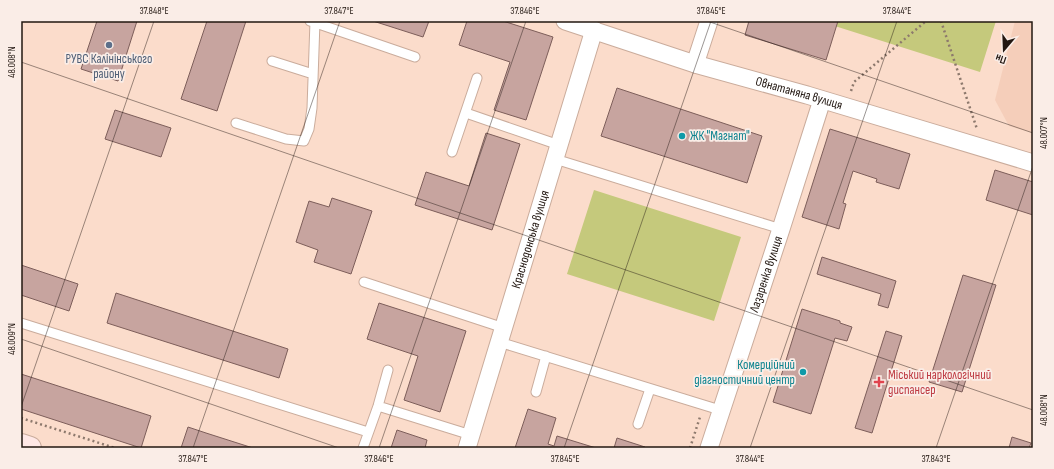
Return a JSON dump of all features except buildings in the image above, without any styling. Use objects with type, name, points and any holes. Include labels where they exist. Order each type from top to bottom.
[{"type":"main road","points":[[21,445],[30,448]]},
{"type":"street","name":"Овнатаняна вулиця","points":[[565,21],[695,64],[1033,163]]},
{"type":"street","points":[[695,64],[708,21]]},
{"type":"street","name":"Краснодонська вулиця","points":[[469,442],[594,30]]},
{"type":"street","name":"Лазаренка вулиця","points":[[708,448],[822,100]]},
{"type":"lane","points":[[236,123],[286,139],[304,141],[310,129],[312,108],[313,22],[415,57]]},
{"type":"lane","points":[[272,61],[313,74]]},
{"type":"lane","points":[[452,152],[477,78]]},
{"type":"lane","points":[[466,113],[557,152],[781,229]]},
{"type":"lane","points":[[364,282],[501,335],[546,356],[720,410]]},
{"type":"lane","points":[[21,323],[368,432]]},
{"type":"lane","points":[[536,392],[546,356]]},
{"type":"lane","points":[[363,448],[378,406],[388,370]]},
{"type":"lane","points":[[638,424],[650,389]]},
{"type":"lane","points":[[378,406],[469,442]]},
{"type":"path","points":[[845,107],[854,82],[926,21]]},
{"type":"path","points":[[941,21],[983,148]]},
{"type":"path","points":[[21,418],[115,448]]},
{"type":"shaded area","points":[[1015,21],[1033,21],[1033,133],[1009,126],[995,100]]},
{"type":"green space","points":[[819,21],[996,21],[980,72]]},
{"type":"green space","points":[[594,190],[741,237],[714,321],[567,274]]},
{"type":"place","name":"РУВС Калінінського району","points":[[109,45]]},
{"type":"place","name":"ЖК \"Магнат\"","points":[[682,136]]},
{"type":"place","name":"Комерційний діагностичний центр","points":[[803,372]]},
{"type":"place","name":"Міський наркологічний диспансер","points":[[879,382]]}]
